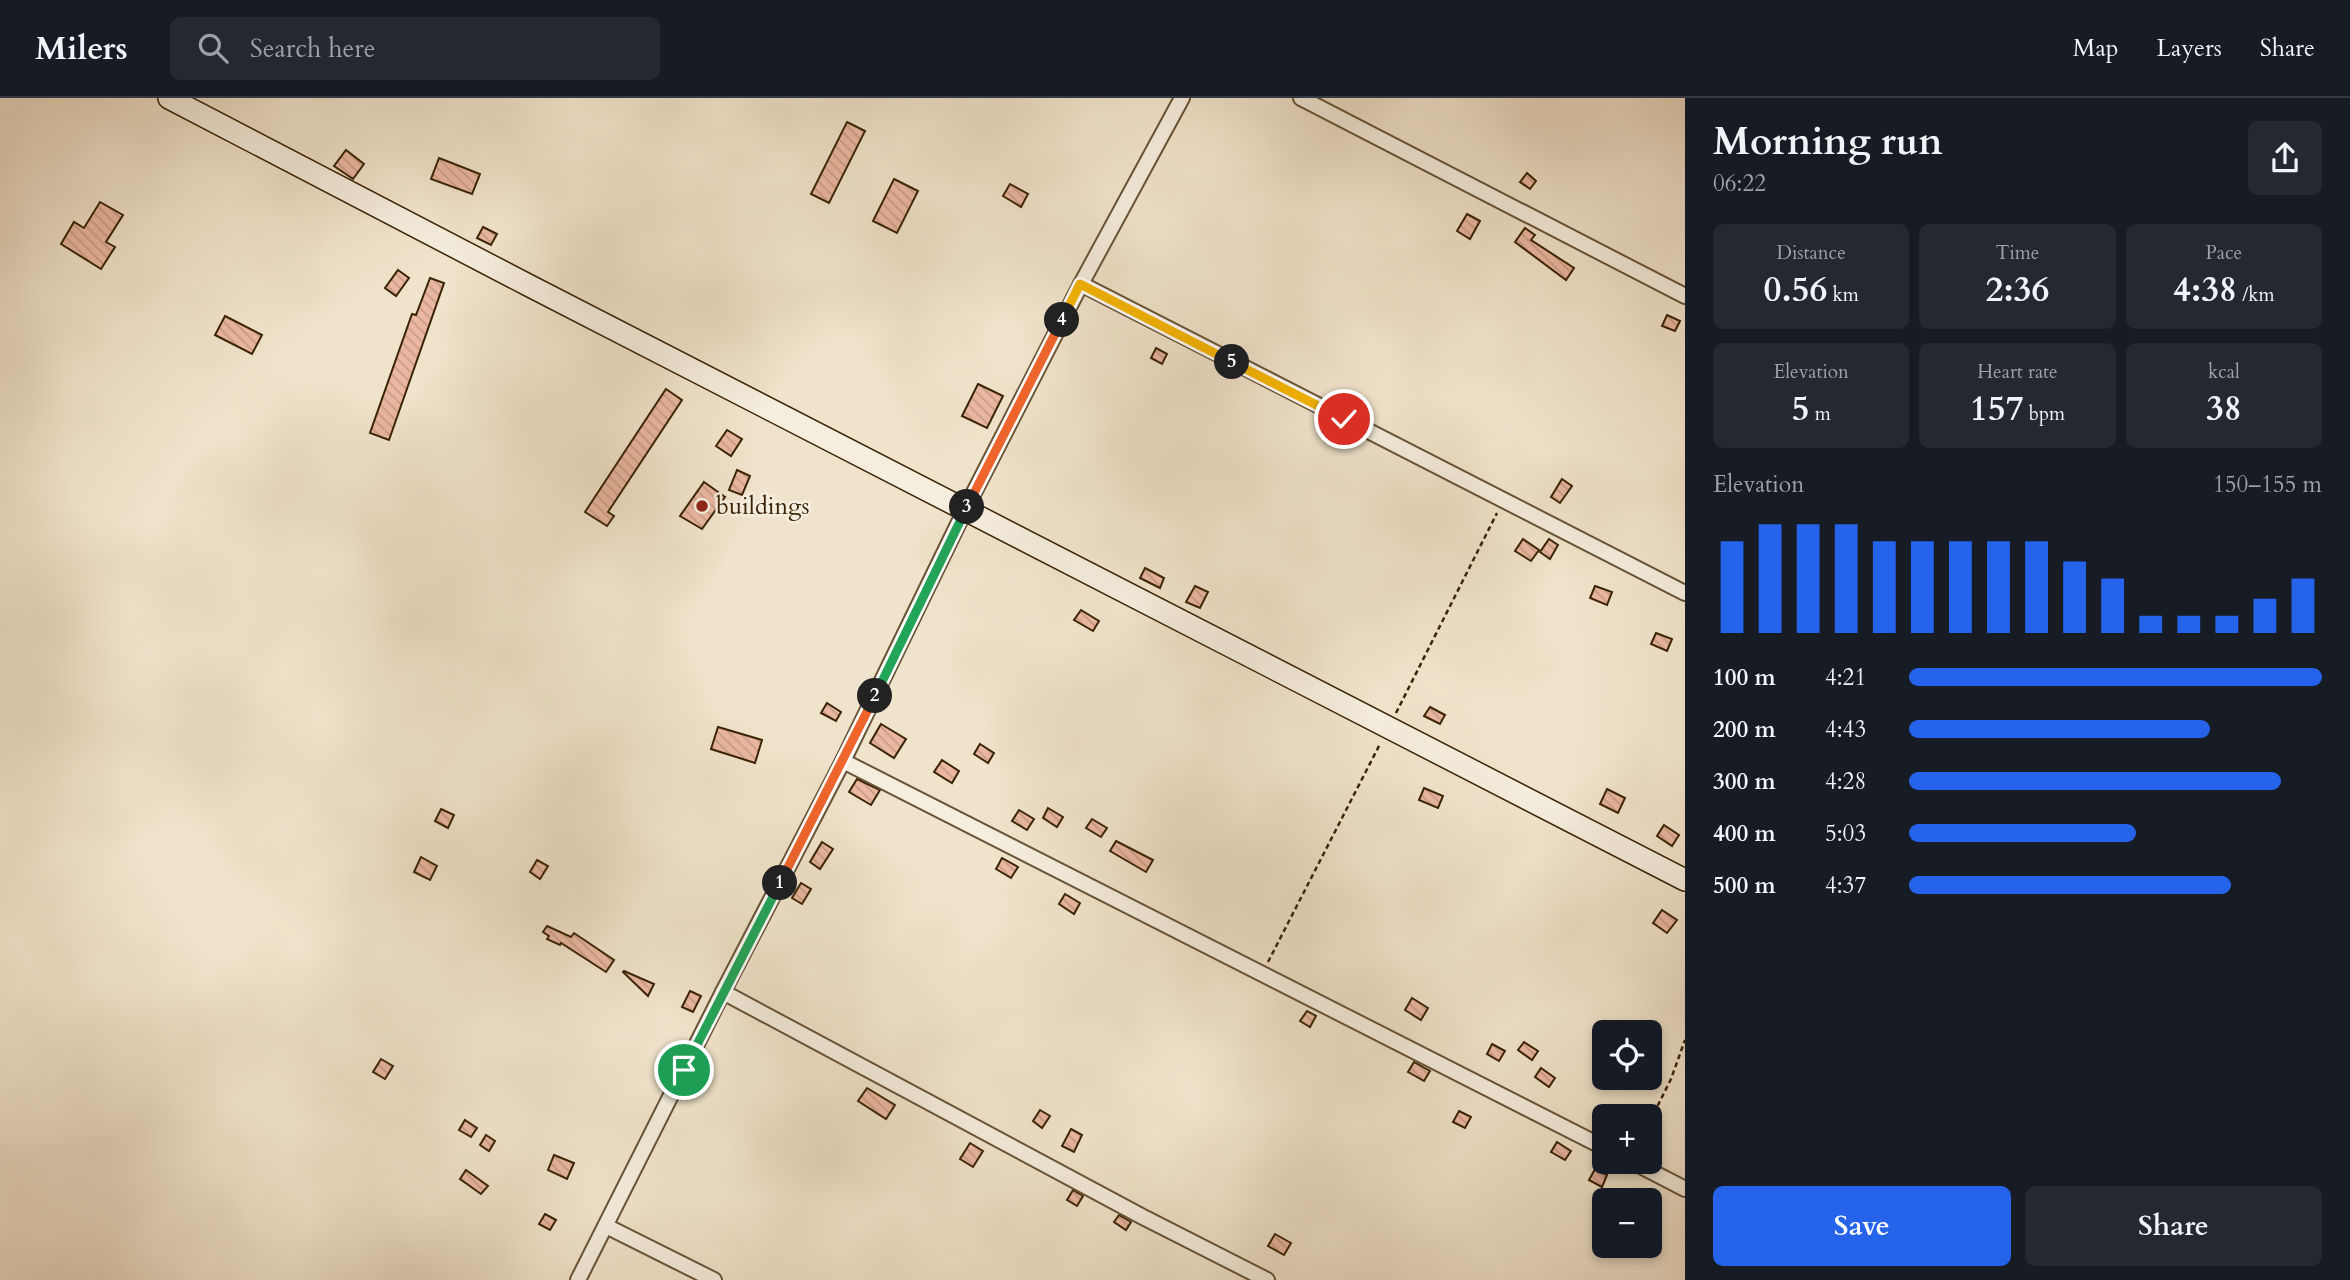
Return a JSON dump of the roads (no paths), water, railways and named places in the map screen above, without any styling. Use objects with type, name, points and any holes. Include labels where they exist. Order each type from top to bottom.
[{"type":"street","points":[[169,98],[1685,880]]},
{"type":"street","points":[[578,1280],[843,761],[965,510],[1080,284],[1182,98]]},
{"type":"street","points":[[1301,98],[1685,296]]},
{"type":"street","points":[[1080,284],[1685,593]]},
{"type":"street","points":[[843,761],[1592,1141]]},
{"type":"street","points":[[723,992],[1143,1217],[1267,1280]]},
{"type":"street","points":[[1656,1174],[1685,1189]]},
{"type":"street","points":[[606,1226],[714,1280]]},
{"type":"place","name":"buildings","points":[[702,506]]}]
